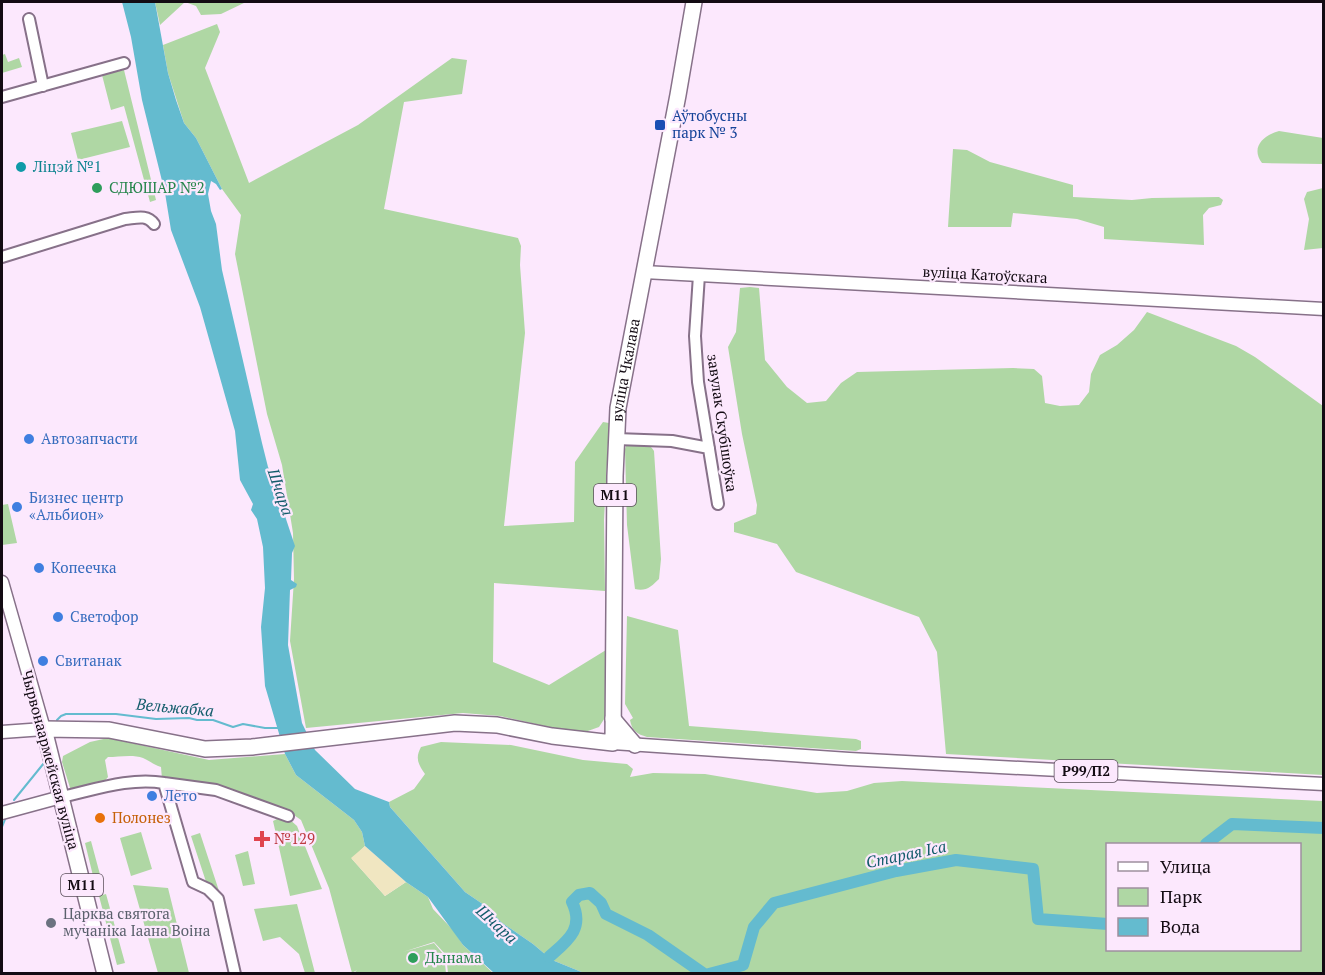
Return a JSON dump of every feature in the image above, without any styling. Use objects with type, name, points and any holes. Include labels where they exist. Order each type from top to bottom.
[{"type":"highway","name":"вуліца Чкалава","points":[[613,743],[618,408],[694,2]]},
{"type":"highway","points":[[587,740],[605,729],[614,719],[635,745]]},
{"type":"highway","points":[[44,729],[109,730],[205,749],[252,747],[434,725],[475,724],[496,725],[613,743]]},
{"type":"highway","name":"Чырвонаармейская вуліца","points":[[44,729],[105,974]]},
{"type":"main road","name":"вуліца Катоўскага","points":[[644,272],[1323,309]]},
{"type":"main road","name":"Чырвонаармейская вуліца","points":[[2,582],[44,729]]},
{"type":"main road","points":[[2,732],[44,729]]},
{"type":"main road","name":"Р99/П2","points":[[613,743],[1323,784]]},
{"type":"main road","points":[[2,813],[61,797]]},
{"type":"street","points":[[29,19],[43,86]]},
{"type":"street","points":[[2,97],[124,63]]},
{"type":"street","points":[[2,257],[126,219],[146,218],[154,224]]},
{"type":"street","name":"завулак Скубішоўка","points":[[699,275],[695,354],[718,504]]},
{"type":"street","points":[[616,439],[672,441],[709,448]]},
{"type":"street","points":[[61,797],[132,782],[150,781],[216,790],[288,816]]},
{"type":"street","points":[[164,783],[193,882],[208,889],[218,899],[235,974]]},
{"type":"green space","points":[[155,2],[185,2],[160,25]]},
{"type":"green space","points":[[185,2],[246,2],[221,14],[201,15],[196,6]]},
{"type":"green space","points":[[217,24],[220,32],[205,68],[249,183],[358,125],[452,58],[467,60],[462,94],[404,102],[384,209],[518,238],[521,246],[520,265],[525,333],[504,526],[574,522],[575,462],[603,422],[609,423],[604,520],[605,591],[494,583],[493,662],[549,685],[606,650],[608,713],[599,727],[585,732],[567,731],[500,716],[463,713],[306,728],[290,641],[294,579],[293,533],[282,465],[267,414],[235,254],[241,215],[222,189],[196,138],[184,123],[168,73],[163,45]]},
{"type":"green space","points":[[5,54],[8,62],[19,58],[22,67],[2,73],[2,55]]},
{"type":"green space","points":[[124,70],[156,200],[150,202],[124,106],[111,110],[102,75]]},
{"type":"green space","points":[[122,121],[130,147],[78,160],[71,133]]},
{"type":"green space","points":[[1279,131],[1323,138],[1323,164],[1262,163],[1257,152],[1260,143],[1268,135]]},
{"type":"green space","points":[[953,149],[967,150],[990,162],[1073,185],[1073,197],[1132,200],[1219,197],[1223,200],[1221,205],[1209,208],[1203,215],[1204,245],[1104,239],[1104,227],[1077,219],[1013,213],[1011,227],[948,227]]},
{"type":"green space","points":[[1323,188],[1323,248],[1304,250],[1309,219],[1304,199],[1307,192]]},
{"type":"green space","points":[[740,288],[759,288],[765,360],[787,387],[807,403],[826,401],[841,383],[857,372],[1013,368],[1034,369],[1042,376],[1045,403],[1060,406],[1079,405],[1089,392],[1091,374],[1100,355],[1117,345],[1134,330],[1147,312],[1236,346],[1323,406],[1323,775],[946,754],[937,652],[919,617],[796,572],[777,544],[734,532],[734,523],[756,514],[757,505],[742,434],[728,347],[736,332]]},
{"type":"green space","points":[[627,443],[646,444],[654,451],[661,559],[659,579],[642,590],[635,589],[627,525],[625,449]]},
{"type":"green space","points":[[8,504],[17,543],[2,545],[2,505]]},
{"type":"green space","points":[[627,616],[678,630],[689,726],[856,739],[861,741],[861,749],[856,751],[647,737],[638,733],[632,727],[630,720],[633,718],[625,704]]},
{"type":"green space","points":[[108,738],[209,760],[285,754],[296,775],[354,820],[362,832],[365,846],[352,859],[385,896],[406,882],[428,897],[433,909],[453,930],[463,945],[493,973],[448,973],[446,955],[434,942],[403,952],[434,943],[444,955],[446,973],[354,973],[357,970],[352,973],[329,888],[301,820],[291,813],[162,779],[161,767],[135,756],[108,757],[105,760],[108,777],[103,783],[71,791],[62,762],[63,756],[90,742]]},
{"type":"green space","points":[[441,742],[511,745],[583,760],[627,764],[633,769],[630,777],[653,773],[705,774],[817,793],[847,791],[874,783],[902,781],[1323,801],[1323,973],[584,973],[552,960],[465,892],[390,807],[389,802],[414,789],[425,774],[418,761],[421,747]]},
{"type":"green space","points":[[288,818],[297,826],[322,889],[290,896],[273,821]]},
{"type":"green space","points":[[141,832],[152,869],[131,876],[120,838]]},
{"type":"green space","points":[[200,833],[220,894],[211,897],[191,836]]},
{"type":"green space","points":[[91,841],[102,882],[95,884],[85,843]]},
{"type":"green space","points":[[248,851],[255,884],[243,886],[235,855]]},
{"type":"green space","points":[[133,885],[168,888],[189,973],[158,973]]},
{"type":"green space","points":[[106,894],[125,963],[117,965],[99,896]]},
{"type":"green space","points":[[297,904],[315,973],[305,973],[299,954],[280,937],[263,941],[254,909]]},
{"type":"sand","points":[[365,846],[406,882],[385,896],[351,858]]},
{"type":"water","name":"Шчара","points":[[122,2],[155,2],[168,73],[184,123],[196,138],[222,189],[220,190],[211,181],[208,194],[216,224],[222,270],[268,467],[284,500],[280,502],[295,546],[292,553],[291,580],[297,584],[290,590],[288,645],[302,723],[315,750],[355,789],[389,802],[390,807],[465,892],[552,960],[584,973],[494,973],[463,945],[428,897],[406,882],[365,846],[362,832],[354,820],[296,775],[285,754],[265,686],[261,627],[265,588],[263,547],[257,519],[251,510],[253,504],[240,480],[235,431],[200,307],[171,230],[165,193],[142,100],[131,37]]},
{"type":"waterway","name":"Вельжабка","points":[[57,720],[66,714],[116,714],[156,719],[213,720],[233,727],[243,724],[280,728]]},
{"type":"waterway","name":"Вельжабка","points":[[14,800],[44,763]]},
{"type":"waterway","name":"Вельжабка","points":[[2,827],[6,817]]},
{"type":"waterway","name":"Старая Іса","points":[[1207,843],[1232,824],[1324,828]]},
{"type":"waterway","name":"Старая Іса","points":[[709,974],[743,965],[754,927],[774,903],[896,871],[956,860],[1033,869],[1038,919],[1106,924]]},
{"type":"waterway","name":"Старая Іса","points":[[549,957],[568,940],[575,927],[575,911],[572,902],[579,895],[590,893],[601,903],[606,914],[648,935],[704,974]]},
{"type":"place","name":"Аўтобусны парк № 3","points":[[660,125]]},
{"type":"place","name":"Ліцэй №1","points":[[21,167]]},
{"type":"place","name":"СДЮШАР №2","points":[[97,188]]},
{"type":"place","name":"Автозапчасти","points":[[29,439]]},
{"type":"place","name":"Бизнес центр «Альбион»","points":[[17,507]]},
{"type":"place","name":"Копеечка","points":[[39,568]]},
{"type":"place","name":"Светофор","points":[[58,617]]},
{"type":"place","name":"Свитанак","points":[[43,661]]},
{"type":"place","name":"Лето","points":[[152,796]]},
{"type":"place","name":"Полонез","points":[[100,818]]},
{"type":"place","name":"№129","points":[[262,839]]},
{"type":"place","name":"Царква святога мучаніка Іаана Воіна","points":[[51,923]]},
{"type":"place","name":"Дынама","points":[[413,958]]}]
